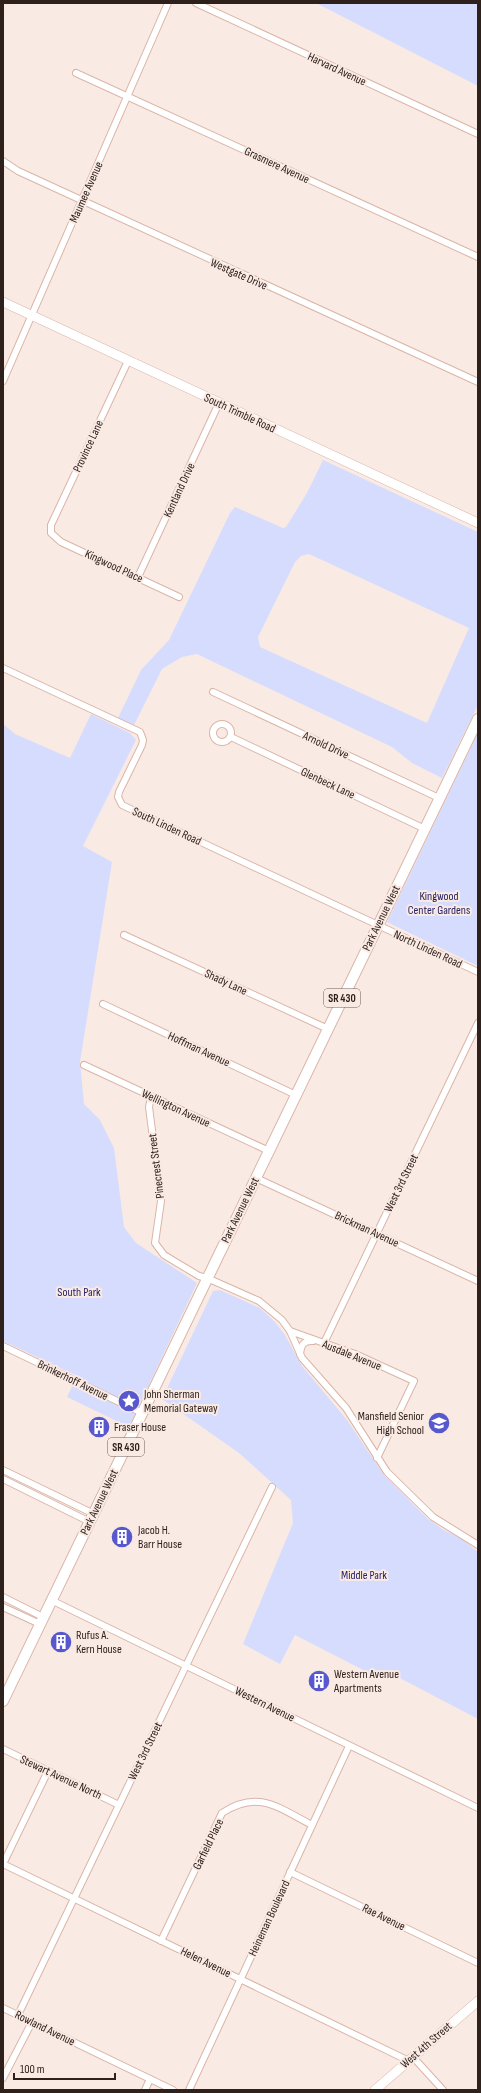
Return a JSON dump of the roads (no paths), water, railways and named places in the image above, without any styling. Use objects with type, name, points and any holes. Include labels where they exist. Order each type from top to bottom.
[{"type":"main road","name":"South Trimble Road","points":[[3,302],[478,524]]},
{"type":"main road","name":"Park Avenue West","points":[[3,1701],[478,719]]},
{"type":"main road","name":"West 4th Street","points":[[375,2090],[478,2001]]},
{"type":"street","name":"Maumee Avenue","points":[[3,381],[168,3]]},
{"type":"street","name":"Harvard Avenue","points":[[196,3],[478,134]]},
{"type":"street","name":"Grasmere Avenue","points":[[76,73],[128,95],[478,257]]},
{"type":"street","name":"Westgate Drive","points":[[3,161],[14,169],[478,382]]},
{"type":"street","name":"Province Lane","points":[[51,533],[51,525],[128,361]]},
{"type":"street","name":"Kentland Drive","points":[[138,577],[219,403]]},
{"type":"street","name":"Kingwood Place","points":[[51,533],[61,542],[179,597]]},
{"type":"street","name":"South Linden Road","points":[[3,668],[140,732],[143,740],[142,745],[119,792],[118,797],[122,805],[378,926]]},
{"type":"street","name":"Arnold Drive","points":[[213,692],[439,798]]},
{"type":"street","name":"Glenbeck Lane","points":[[231,737],[425,829]]},
{"type":"street","name":"North Linden Road","points":[[378,926],[478,972]]},
{"type":"street","name":"Shady Lane","points":[[124,935],[328,1029]]},
{"type":"street","name":"Hoffman Avenue","points":[[103,1004],[296,1094]]},
{"type":"street","name":"West 3rd Street","points":[[324,1343],[478,1023]]},
{"type":"street","name":"Wellington Avenue","points":[[84,1065],[269,1151]]},
{"type":"street","name":"Pinecrest Street","points":[[151,1096],[149,1107],[161,1201],[156,1243],[164,1255],[198,1276],[207,1278],[259,1301],[282,1320],[290,1331]]},
{"type":"street","name":"Brickman Avenue","points":[[256,1178],[478,1280]]},
{"type":"street","name":"Ausdale Avenue","points":[[290,1331],[355,1354],[414,1381],[377,1458]]},
{"type":"street","points":[[290,1331],[300,1354],[346,1408],[387,1472],[430,1515],[441,1523],[466,1536],[478,1545]]},
{"type":"street","points":[[300,1354],[301,1347],[306,1342],[318,1341]]},
{"type":"street","name":"Brinkerhoff Avenue","points":[[3,1347],[142,1413]]},
{"type":"street","points":[[3,1470],[92,1518]]},
{"type":"street","points":[[3,1479],[92,1518]]},
{"type":"street","name":"West 3rd Street","points":[[18,2015],[272,1487]]},
{"type":"street","points":[[3,1597],[42,1621]]},
{"type":"street","name":"Western Avenue","points":[[51,1600],[478,1808]]},
{"type":"street","points":[[3,1607],[42,1621]]},
{"type":"street","name":"Heineman Boulevard","points":[[189,2090],[349,1746]]},
{"type":"street","name":"Stewart Avenue North","points":[[3,1749],[120,1804]]},
{"type":"street","points":[[3,1864],[48,1771]]},
{"type":"street","name":"Garfield Place","points":[[161,1941],[222,1813],[227,1810],[259,1801],[271,1804],[312,1825]]},
{"type":"street","name":"Helen Avenue","points":[[3,1864],[161,1941],[411,2059],[443,2090]]},
{"type":"street","name":"Rae Avenue","points":[[290,1872],[478,1963]]},
{"type":"street","name":"Rowland Avenue","points":[[3,2008],[173,2090]]},
{"type":"street","points":[[3,2078],[32,2022]]},
{"type":"street","points":[[145,2090],[150,2079]]},
{"type":"place","name":"John Sherman Memorial Gateway","points":[[129,1401]]},
{"type":"place","name":"Mansfield Senior High School","points":[[439,1423]]},
{"type":"place","name":"Fraser House","points":[[99,1427]]},
{"type":"place","name":"Jacob H. Barr House","points":[[122,1537]]},
{"type":"place","name":"Rufus A. Kern House","points":[[61,1642]]},
{"type":"place","name":"Western Avenue Apartments","points":[[319,1681]]},
{"type":"park label","name":"Kingwood Center Gardens","points":[[439,903]]},
{"type":"park label","name":"South Park","points":[[79,1292]]},
{"type":"park label","name":"Middle Park","points":[[364,1575]]}]
